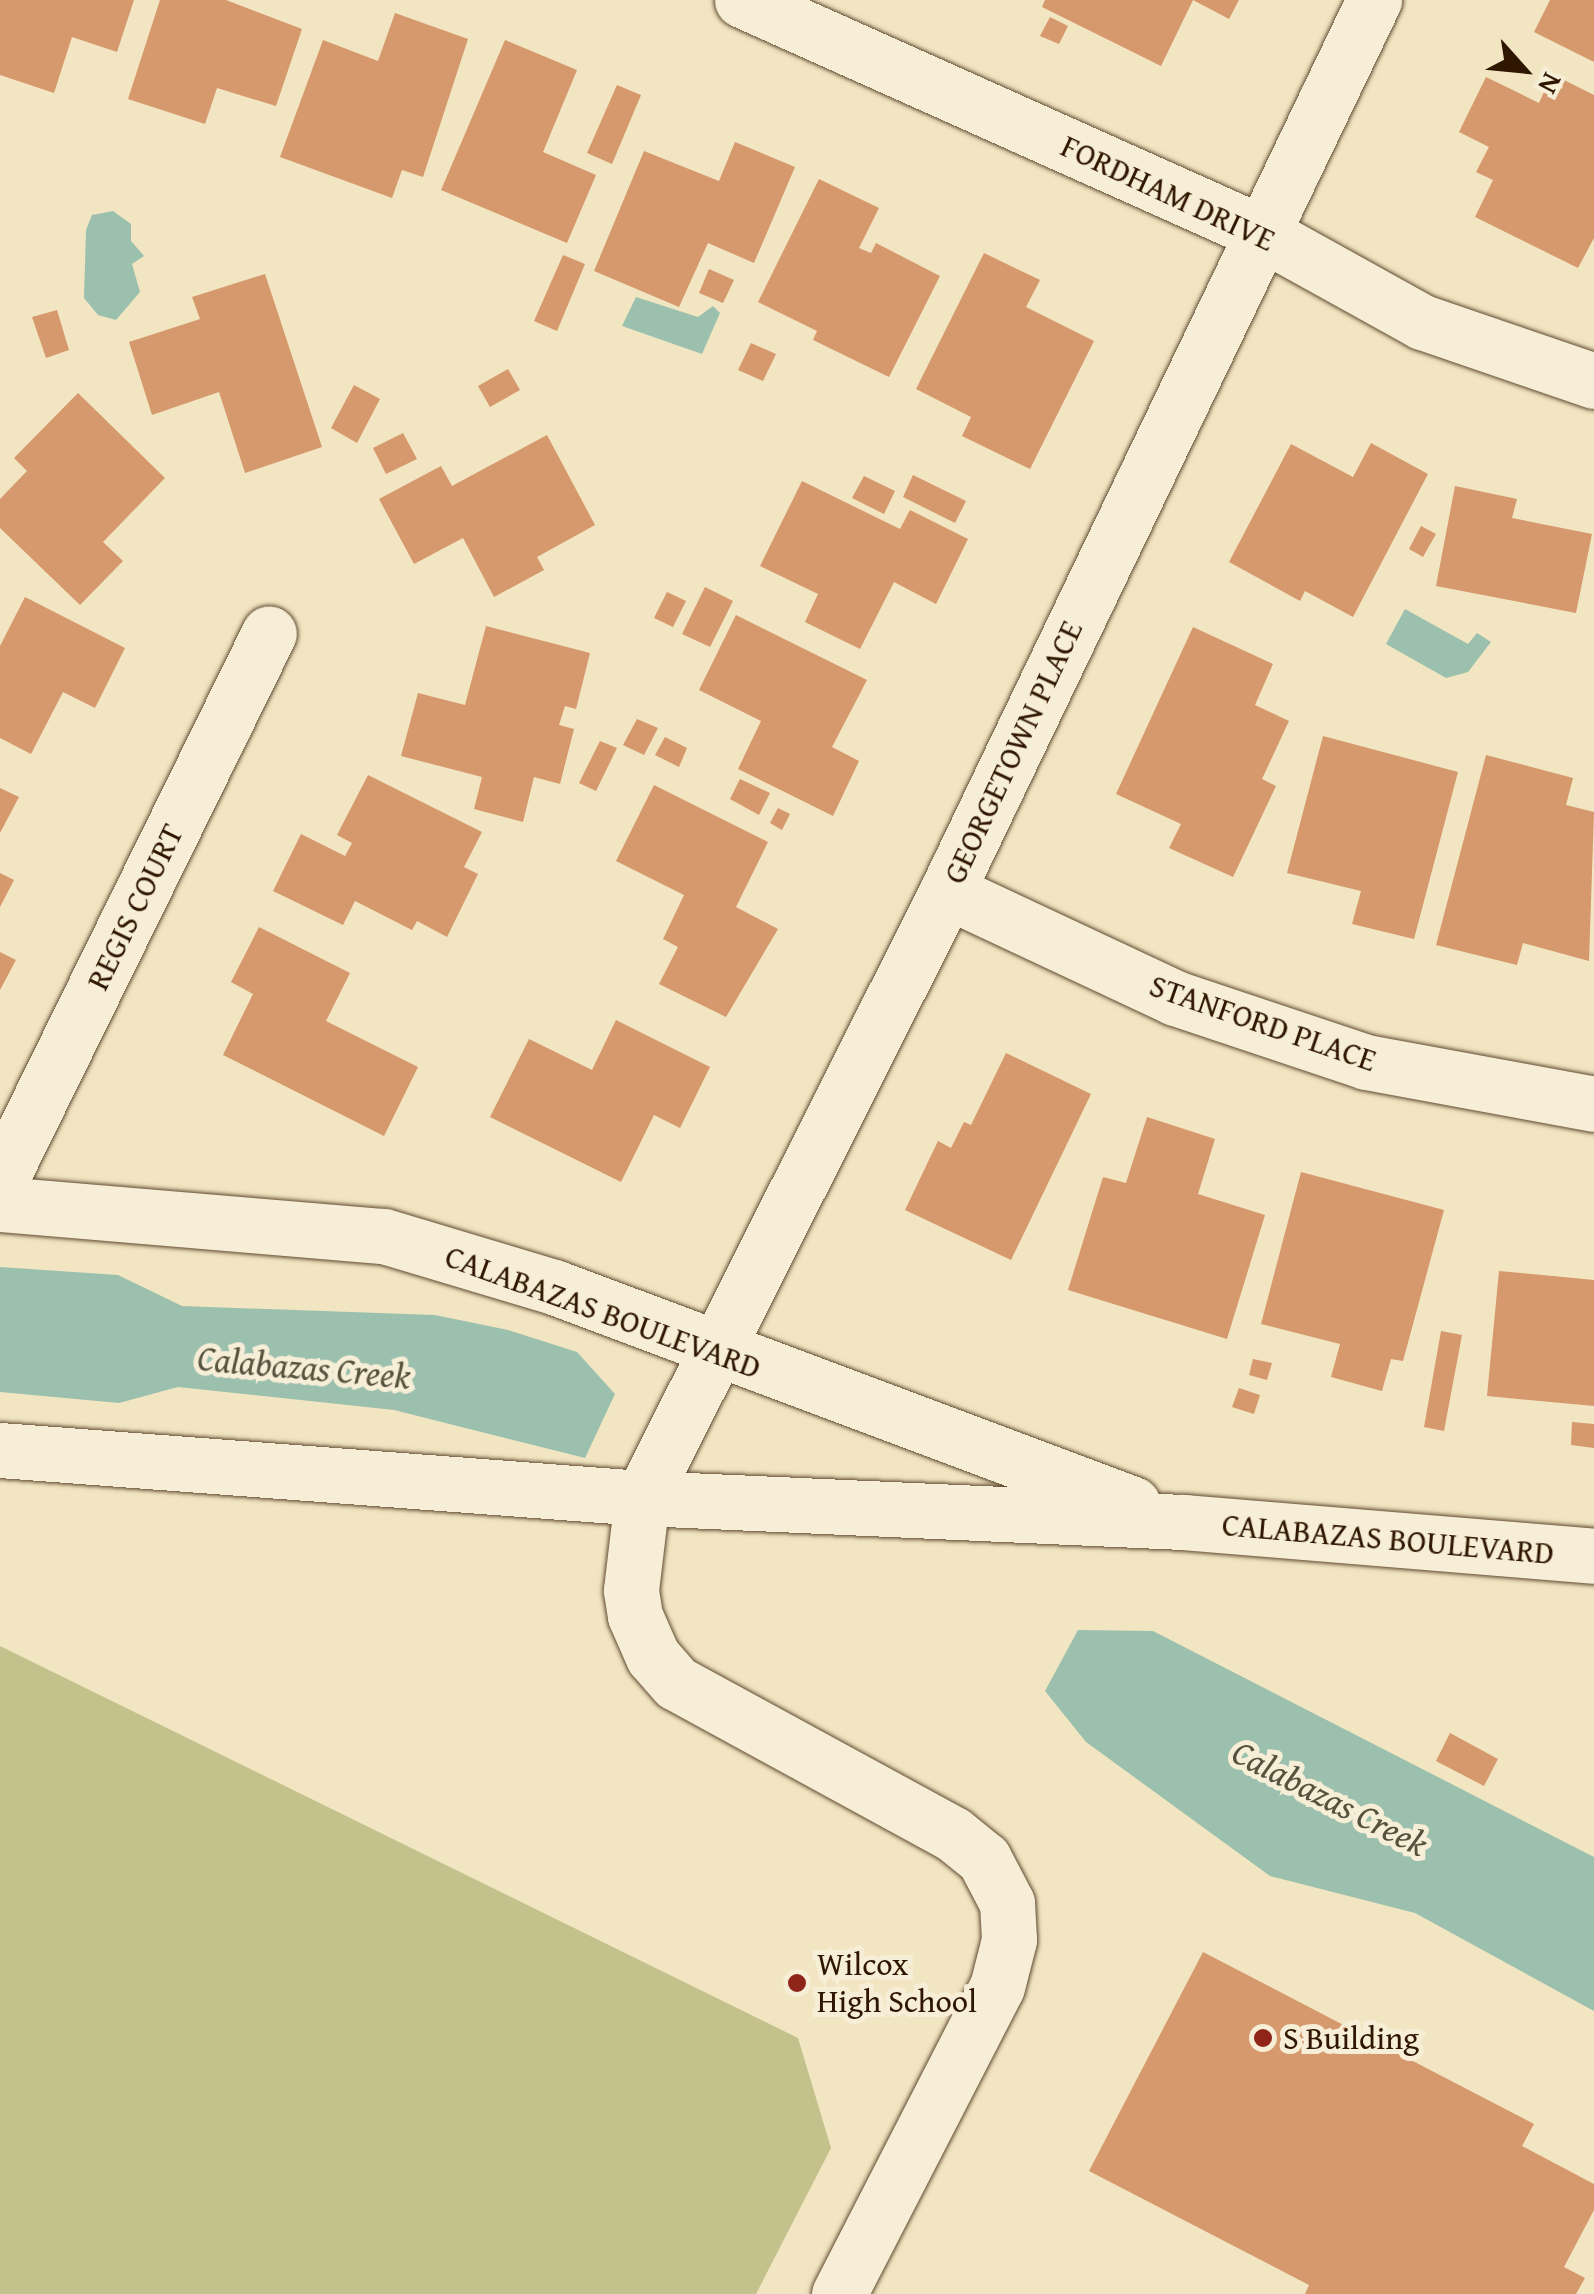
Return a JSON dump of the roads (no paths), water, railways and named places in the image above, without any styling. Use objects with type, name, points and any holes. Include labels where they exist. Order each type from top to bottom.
[{"type":"street","name":"FORDHAM DRIVE","points":[[742,0],[1258,231],[1422,322],[1594,381]]},
{"type":"street","name":"GEORGETOWN PLACE","points":[[840,2294],[997,1987],[1009,1940],[1007,1903],[984,1859],[953,1834],[676,1683],[653,1657],[635,1616],[631,1590],[642,1498],[712,1352],[947,892],[1258,231],[1374,0]]},
{"type":"street","name":"REGIS COURT","points":[[0,1180],[269,633]]},
{"type":"street","name":"STANFORD PLACE","points":[[947,892],[1174,998],[1366,1062],[1594,1104]]},
{"type":"street","name":"CALABAZAS BOULEVARD","points":[[0,1204],[384,1236],[554,1287],[712,1352],[1183,1522]]},
{"type":"street","name":"CALABAZAS BOULEVARD","points":[[0,1450],[642,1498],[1183,1522],[1594,1556]]},
{"type":"water","points":[[113,211],[131,224],[131,241],[144,256],[132,264],[140,292],[116,320],[98,315],[84,298],[86,230],[92,215]]},
{"type":"water","points":[[636,297],[698,317],[713,306],[720,313],[702,354],[622,326]]},
{"type":"water","points":[[1405,609],[1468,644],[1477,633],[1491,642],[1468,672],[1446,678],[1386,644]]},
{"type":"water","name":"Calabazas Creek","points":[[0,1267],[118,1275],[182,1306],[435,1315],[508,1330],[577,1352],[615,1394],[585,1458],[394,1410],[178,1387],[119,1403],[0,1392]]},
{"type":"water","name":"Calabazas Creek","points":[[1078,1630],[1153,1631],[1594,1857],[1594,2011],[1415,1913],[1270,1876],[1086,1742],[1045,1691]]},
{"type":"place","name":"Wilcox High School","points":[[797,1983]]},
{"type":"place","name":"S Building","points":[[1263,2038]]}]
